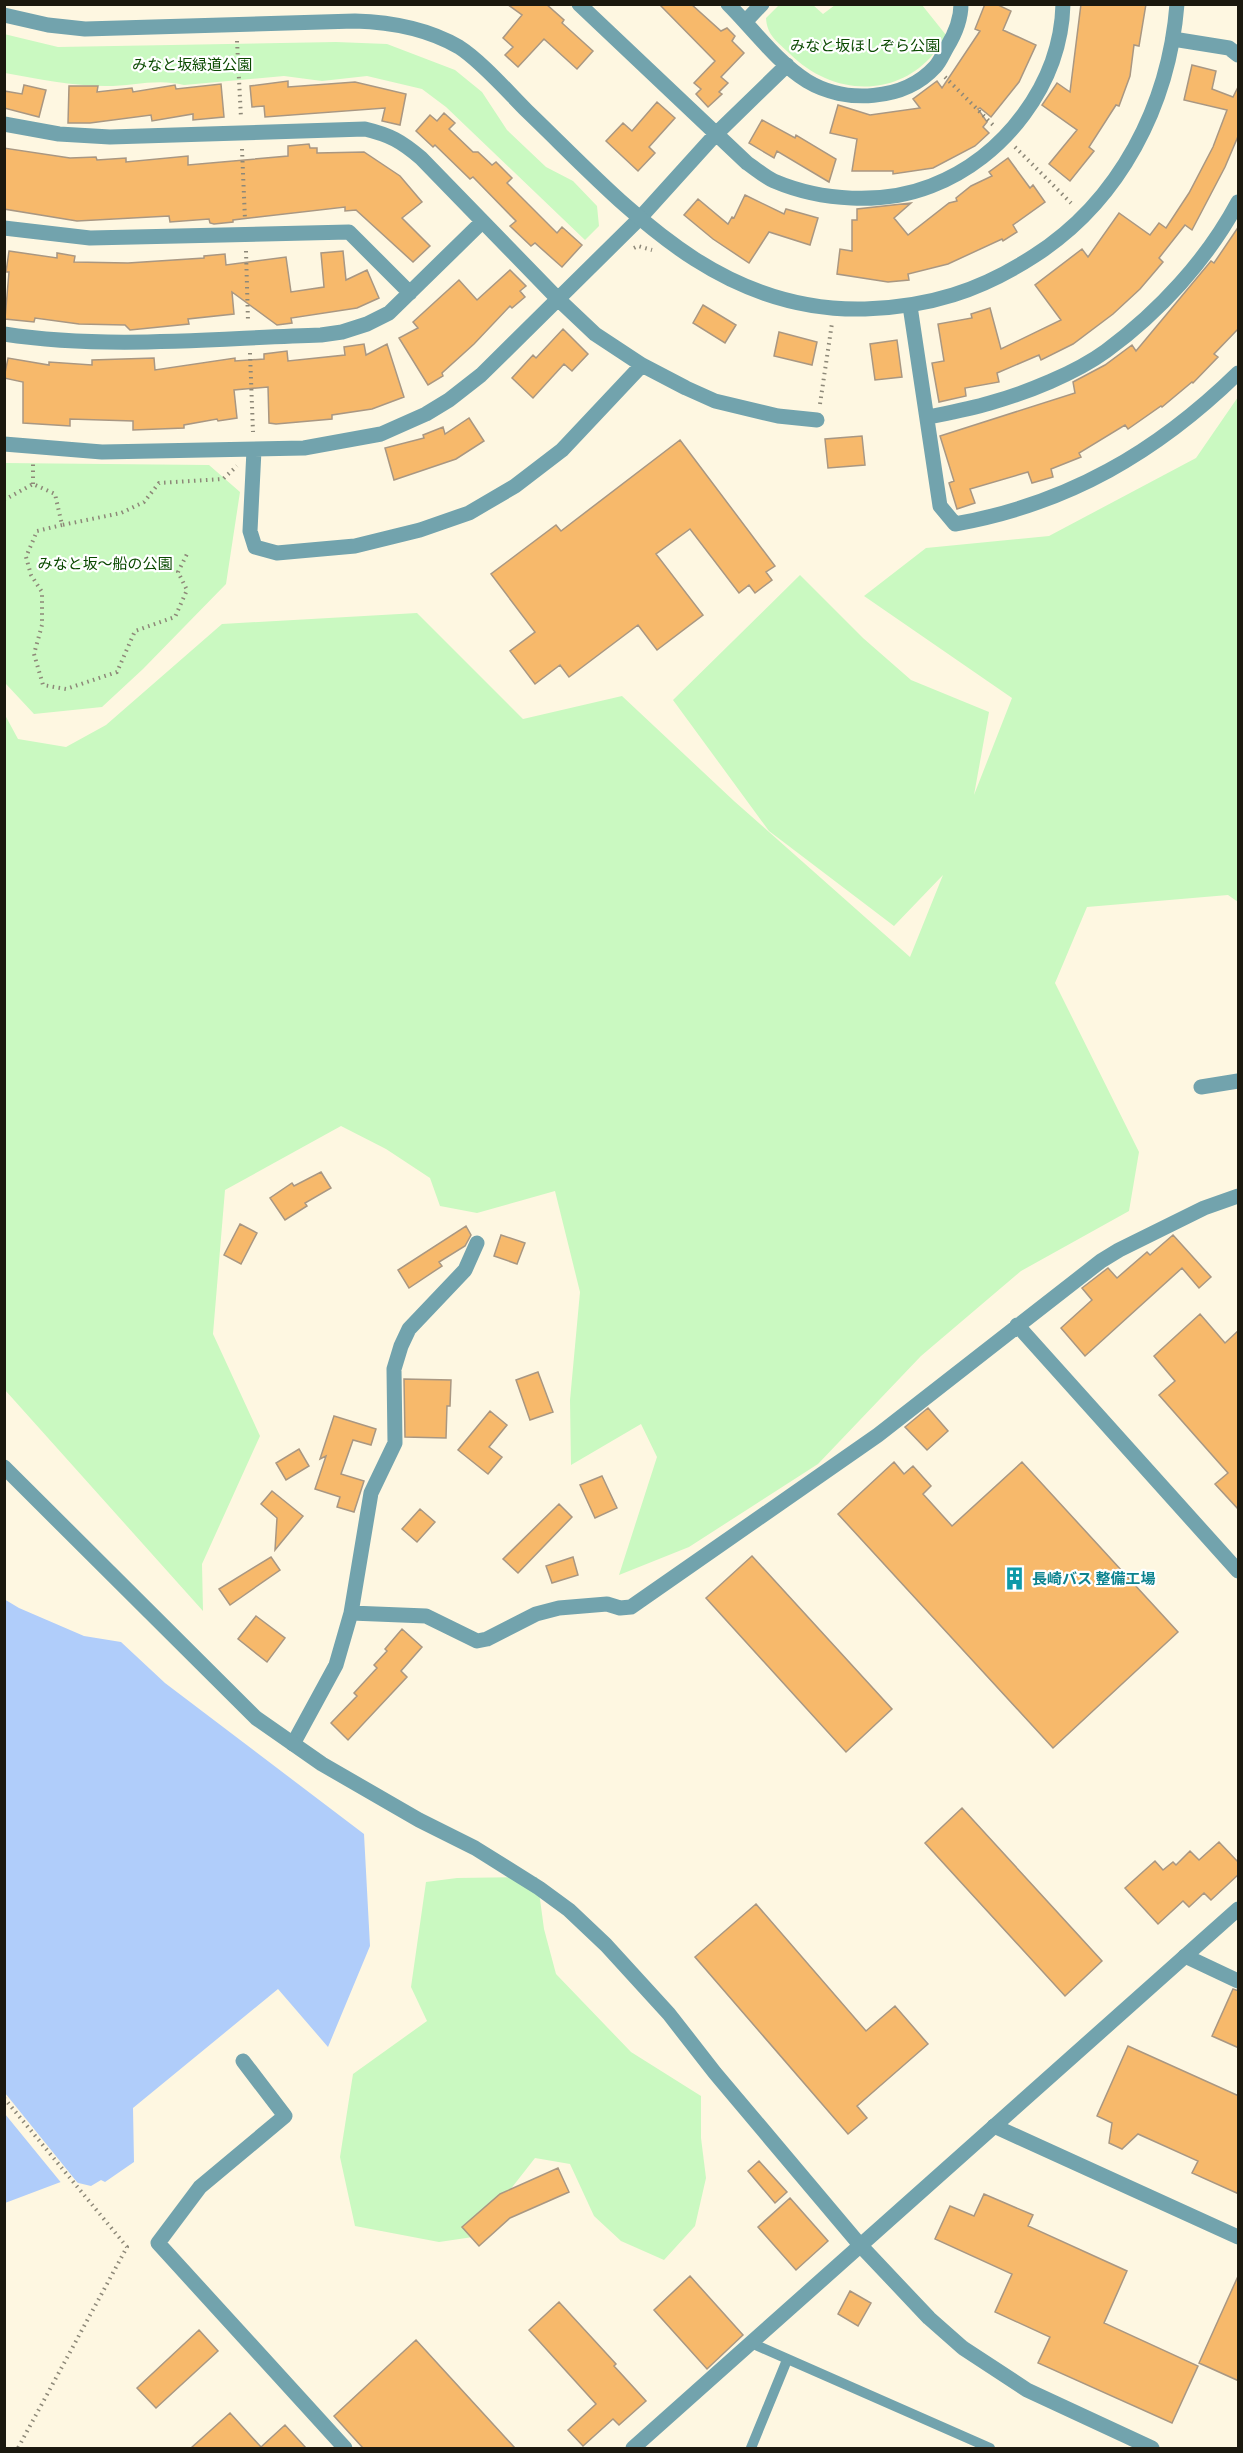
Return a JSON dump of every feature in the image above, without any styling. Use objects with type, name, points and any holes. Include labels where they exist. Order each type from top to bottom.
[{"type":"street","points":[[579,4],[747,163],[772,180],[821,195],[849,198],[883,196],[931,186],[980,158],[1005,137],[1028,110],[1042,88],[1056,52],[1063,23],[1063,4]]},
{"type":"street","points":[[728,4],[808,82],[842,95],[869,97],[912,84],[935,67],[956,32],[961,4]]},
{"type":"street","points":[[745,22],[762,4]]},
{"type":"street","points":[[4,15],[48,25],[85,29],[355,21],[383,23],[418,30],[446,40],[470,56],[639,219],[705,268],[731,282],[758,291],[834,308],[910,306],[960,293],[1001,277],[1042,251],[1079,223],[1116,178],[1141,138],[1166,72],[1177,4]]},
{"type":"street","points":[[1173,39],[1229,48],[1239,55]]},
{"type":"street","points":[[4,444],[102,452],[304,448],[381,434],[426,414],[481,375],[639,219],[716,135],[788,65]]},
{"type":"street","points":[[4,124],[59,134],[110,137],[365,129],[399,139],[421,158],[595,334],[642,365],[715,401],[778,416],[817,420]]},
{"type":"street","points":[[928,417],[1011,396],[1070,371],[1104,352],[1157,308],[1180,283],[1214,242],[1239,202]]},
{"type":"street","points":[[4,334],[36,339],[118,343],[321,335],[342,332],[367,324],[389,313],[482,222]]},
{"type":"street","points":[[4,228],[90,238],[349,232],[410,293]]},
{"type":"street","points":[[910,306],[940,506],[956,524],[994,517],[1084,485],[1123,464],[1175,429],[1239,374]]},
{"type":"street","points":[[254,450],[250,531],[255,547],[276,553],[355,546],[420,531],[469,513],[515,486],[562,450],[642,365]]},
{"type":"street","points":[[1201,1087],[1239,1081]]},
{"type":"street","points":[[351,1613],[426,1616],[477,1641],[487,1639],[536,1614],[559,1608],[607,1604],[620,1608],[631,1607],[878,1435],[1101,1261],[1204,1208],[1239,1196]]},
{"type":"street","points":[[293,1744],[336,1665],[351,1613],[371,1493],[395,1443],[394,1369],[401,1346],[409,1329],[465,1270],[477,1243]]},
{"type":"street","points":[[1017,1325],[1239,1571]]},
{"type":"street","points":[[4,1467],[256,1718],[363,1788],[475,1848],[539,1888],[569,1910],[669,2014],[715,2073],[860,2245],[929,2318],[963,2348],[999,2373],[1060,2407],[1152,2448]]},
{"type":"street","points":[[633,2448],[1239,1909]]},
{"type":"street","points":[[1185,1956],[1239,1981]]},
{"type":"street","points":[[243,2061],[285,2116],[200,2187],[158,2243],[345,2448]]},
{"type":"street","points":[[994,2126],[1239,2237]]},
{"type":"lane","points":[[751,2343],[990,2448]]},
{"type":"lane","points":[[751,2448],[787,2360]]},
{"type":"path","points":[[817,420],[832,323]]},
{"type":"path","points":[[188,552],[178,572],[187,590],[175,617],[135,631],[117,672],[66,689],[43,685],[34,654],[42,625],[42,592],[31,575],[26,557],[37,531],[121,513],[144,502],[159,483],[223,479],[254,450]]},
{"type":"path","points":[[4,500],[33,484],[55,494],[62,525]]},
{"type":"path","points":[[4,2098],[127,2247],[18,2448]]},
{"type":"green space","name":"みなと坂ほしぞら公園","points":[[779,5],[813,5],[823,14],[835,5],[922,5],[946,35],[930,58],[897,81],[860,86],[841,83],[823,77],[806,67],[774,38],[768,30],[766,18]]},
{"type":"green space","name":"みなと坂緑道公園","points":[[4,34],[58,47],[336,42],[387,44],[455,70],[482,92],[507,130],[546,167],[573,181],[597,206],[599,226],[585,240],[446,107],[422,89],[367,76],[322,81],[284,76],[184,85],[155,82],[106,86],[42,80],[5,73]]},
{"type":"green space","points":[[1238,397],[1238,902],[1228,895],[1087,907],[1055,983],[1139,1152],[1129,1211],[1021,1271],[921,1356],[818,1464],[689,1547],[619,1575],[657,1457],[641,1424],[571,1465],[570,1400],[580,1292],[555,1191],[477,1213],[440,1206],[430,1178],[386,1149],[341,1126],[225,1190],[213,1334],[260,1436],[202,1564],[203,1611],[5,1390],[5,715],[18,739],[66,747],[106,725],[222,624],[417,613],[523,719],[622,696],[734,801],[910,957],[943,875],[894,926],[769,831],[673,700],[800,575],[863,638],[911,680],[989,712],[974,795],[1012,698],[864,596],[926,548],[1049,536],[1196,458]]},
{"type":"green space","name":"みなと坂〜船の公園","points":[[4,463],[209,465],[240,492],[226,584],[143,669],[102,707],[34,714],[6,684]]},
{"type":"green space","points":[[537,1877],[544,1929],[556,1974],[631,2052],[701,2096],[701,2138],[706,2178],[695,2226],[664,2260],[621,2241],[594,2216],[570,2164],[535,2158],[473,2237],[439,2242],[355,2226],[340,2157],[353,2074],[427,2021],[411,1987],[426,1882],[457,1878]]},
{"type":"water","points":[[4,1599],[19,1608],[84,1636],[121,1642],[165,1683],[364,1834],[370,1946],[328,2047],[278,1989],[133,2108],[134,2162],[105,2182],[101,2180],[91,2186],[66,2180],[5,2203]]},
{"type":"pier","points":[[5,2093],[81,2187],[63,2185],[5,2114]]},
{"type":"building","points":[[507,4],[546,4],[564,20],[562,23],[593,51],[577,69],[544,39],[518,67],[505,55],[513,47],[503,38],[522,15]]},
{"type":"building","points":[[659,4],[691,4],[721,31],[727,28],[735,36],[732,41],[744,53],[721,77],[728,83],[719,92],[722,94],[708,107],[696,94],[701,89],[694,83],[715,61]]},
{"type":"building","points":[[985,4],[996,4],[1011,11],[1003,30],[1036,45],[1019,82],[991,117],[980,108],[978,109],[987,122],[983,127],[989,133],[975,146],[933,168],[893,174],[893,171],[852,171],[857,139],[830,133],[838,105],[870,115],[920,108],[913,99],[937,81],[942,88],[980,31],[975,29]]},
{"type":"building","points":[[1081,4],[1146,4],[1139,46],[1134,45],[1130,76],[1119,106],[1116,105],[1089,147],[1094,151],[1070,181],[1049,164],[1077,130],[1042,105],[1057,83],[1070,92]]},
{"type":"building","points":[[1192,65],[1216,71],[1212,89],[1233,97],[1239,85],[1239,134],[1225,167],[1192,230],[1185,225],[1159,258],[1163,262],[1140,289],[1113,314],[1073,344],[1041,360],[1039,355],[997,373],[999,382],[965,388],[966,396],[939,402],[932,363],[944,361],[938,324],[972,318],[971,314],[990,308],[1001,349],[1061,320],[1035,285],[1082,249],[1088,257],[1119,213],[1150,235],[1159,223],[1166,228],[1189,193],[1213,147],[1227,110],[1184,100]]},
{"type":"building","points":[[288,81],[288,87],[355,82],[406,94],[400,125],[382,121],[385,108],[265,117],[264,106],[252,107],[250,86]]},
{"type":"building","points":[[221,84],[224,117],[193,120],[193,114],[152,121],[151,115],[90,123],[68,123],[69,86],[98,86],[97,92],[132,88],[133,92],[175,85],[176,89]]},
{"type":"building","points":[[24,85],[46,90],[39,117],[4,108],[4,91],[22,94]]},
{"type":"building","points":[[657,102],[675,118],[649,147],[655,153],[638,171],[606,141],[623,123],[632,131]]},
{"type":"building","points":[[444,113],[455,123],[449,129],[473,152],[478,152],[492,165],[496,162],[512,178],[507,183],[557,233],[562,227],[582,245],[562,267],[535,243],[531,246],[510,226],[516,221],[473,177],[470,179],[435,145],[433,147],[416,131],[430,115],[437,121]]},
{"type":"building","points":[[762,120],[795,138],[796,135],[836,159],[829,182],[777,151],[774,158],[749,143]]},
{"type":"building","points":[[309,144],[310,148],[317,148],[317,153],[364,152],[400,176],[422,202],[402,218],[430,246],[413,262],[356,210],[345,211],[345,207],[214,224],[210,223],[209,219],[170,222],[169,216],[77,221],[4,209],[4,148],[70,158],[96,157],[97,160],[126,158],[126,162],[188,156],[188,165],[288,156],[288,146]]},
{"type":"building","points":[[1008,158],[1030,188],[1033,185],[1045,202],[1013,225],[1017,232],[1003,241],[1002,239],[948,264],[908,274],[909,280],[888,282],[837,274],[840,249],[852,251],[852,220],[857,220],[857,209],[911,203],[894,218],[908,235],[949,203],[957,201],[956,198],[971,186],[992,176],[989,172]]},
{"type":"building","points":[[745,195],[784,214],[786,209],[818,218],[810,245],[769,232],[749,263],[713,239],[684,215],[698,199],[728,224],[732,217],[734,218]]},
{"type":"building","points":[[1239,226],[1239,328],[1214,354],[1218,357],[1193,383],[1128,429],[1125,425],[1079,453],[1081,457],[1051,469],[1053,477],[1032,483],[1028,472],[970,489],[975,503],[957,509],[949,483],[954,481],[940,436],[1075,393],[1073,382],[1105,365],[1132,345],[1136,351],[1211,261],[1214,263]]},
{"type":"building","points":[[9,251],[57,258],[57,253],[75,256],[74,262],[128,263],[204,258],[204,256],[225,254],[226,265],[286,257],[291,292],[324,287],[321,253],[343,251],[346,280],[367,270],[379,298],[357,308],[291,318],[292,323],[277,325],[232,292],[234,314],[188,319],[189,324],[130,330],[125,325],[79,324],[35,318],[34,322],[5,319]]},
{"type":"building","points":[[510,270],[526,286],[520,291],[525,297],[512,308],[510,306],[474,344],[442,373],[443,376],[428,385],[399,338],[418,328],[413,322],[459,280],[477,300]]},
{"type":"building","points":[[703,305],[736,325],[725,343],[693,323]]},
{"type":"building","points":[[563,329],[588,354],[572,371],[564,364],[533,398],[512,378],[533,355],[536,358]]},
{"type":"building","points":[[779,332],[817,342],[812,365],[774,356]]},
{"type":"building","points":[[897,340],[902,377],[875,380],[870,344]]},
{"type":"building","points":[[364,344],[366,355],[387,344],[404,397],[372,409],[332,415],[332,419],[269,423],[268,387],[234,390],[237,418],[184,425],[184,428],[133,430],[133,421],[70,419],[70,426],[23,423],[23,382],[4,378],[8,358],[49,365],[49,362],[92,365],[92,360],[154,358],[155,370],[235,358],[235,361],[264,359],[264,354],[287,351],[288,361],[345,355],[344,347]]},
{"type":"building","points":[[469,418],[484,441],[456,459],[394,480],[385,448],[424,438],[423,435],[443,427],[445,434]]},
{"type":"building","points":[[862,436],[865,465],[828,468],[825,439]]},
{"type":"building","points":[[680,440],[775,566],[766,572],[772,580],[755,593],[749,585],[739,593],[690,529],[656,554],[703,615],[657,650],[638,625],[569,677],[560,665],[535,684],[510,651],[535,632],[491,574],[556,525],[561,531]]},
{"type":"building","points":[[321,1172],[331,1188],[305,1203],[307,1206],[285,1220],[270,1198],[292,1183],[294,1186]]},
{"type":"building","points":[[240,1224],[257,1233],[241,1264],[224,1255]]},
{"type":"building","points":[[466,1226],[471,1235],[465,1246],[439,1262],[442,1266],[409,1288],[398,1270]]},
{"type":"building","points":[[501,1235],[525,1243],[517,1264],[494,1256]]},
{"type":"building","points":[[1173,1235],[1211,1277],[1199,1288],[1182,1268],[1085,1356],[1061,1328],[1092,1300],[1082,1288],[1108,1268],[1117,1278],[1147,1252],[1150,1255]]},
{"type":"building","points":[[1200,1314],[1225,1343],[1239,1330],[1239,1510],[1215,1484],[1228,1473],[1159,1395],[1175,1381],[1154,1356]]},
{"type":"building","points":[[538,1372],[553,1412],[530,1420],[516,1380]]},
{"type":"building","points":[[404,1379],[451,1380],[446,1438],[405,1437]]},
{"type":"building","points":[[928,1408],[948,1431],[927,1450],[905,1427]]},
{"type":"building","points":[[490,1411],[507,1425],[489,1447],[502,1457],[488,1474],[458,1450]]},
{"type":"building","points":[[334,1416],[376,1429],[371,1445],[353,1440],[341,1474],[364,1481],[354,1512],[337,1507],[340,1497],[315,1489],[326,1456],[320,1459]]},
{"type":"building","points":[[299,1449],[309,1466],[286,1480],[276,1463]]},
{"type":"building","name":"長崎バス 整備工場","points":[[894,1462],[904,1474],[913,1466],[931,1486],[923,1494],[952,1526],[1022,1462],[1178,1632],[1053,1748],[838,1514]]},
{"type":"building","points":[[602,1476],[617,1508],[595,1518],[580,1485]]},
{"type":"building","points":[[272,1491],[303,1516],[275,1550],[277,1518],[261,1504]]},
{"type":"building","points":[[559,1504],[572,1517],[518,1573],[503,1559]]},
{"type":"building","points":[[420,1509],[435,1522],[417,1542],[402,1529]]},
{"type":"building","points":[[752,1556],[892,1709],[846,1752],[706,1598]]},
{"type":"building","points":[[271,1557],[280,1570],[230,1605],[219,1589]]},
{"type":"building","points":[[573,1557],[578,1575],[552,1583],[546,1566]]},
{"type":"building","points":[[256,1616],[285,1638],[267,1662],[238,1639]]},
{"type":"building","points":[[402,1629],[422,1647],[401,1671],[407,1677],[348,1740],[331,1723],[357,1696],[354,1693],[377,1668],[374,1665]]},
{"type":"building","points":[[962,1808],[1102,1961],[1065,1996],[925,1843]]},
{"type":"building","points":[[1219,1842],[1239,1863],[1239,1874],[1211,1900],[1204,1893],[1189,1907],[1183,1901],[1158,1924],[1125,1888],[1155,1861],[1163,1870],[1173,1862],[1176,1865],[1190,1851],[1199,1860]]},
{"type":"building","points":[[756,1904],[866,2031],[895,2006],[928,2044],[857,2106],[867,2118],[848,2134],[695,1957]]},
{"type":"building","points":[[1233,1989],[1239,1991],[1239,2048],[1212,2036]]},
{"type":"building","points":[[1128,2046],[1239,2096],[1239,2194],[1192,2173],[1198,2161],[1138,2134],[1122,2149],[1109,2143],[1112,2123],[1097,2116]]},
{"type":"building","points":[[759,2161],[787,2192],[775,2203],[748,2171]]},
{"type":"building","points":[[558,2168],[569,2192],[510,2218],[479,2246],[462,2227],[500,2194]]},
{"type":"building","points":[[984,2194],[1033,2215],[1028,2226],[1127,2271],[1104,2323],[1198,2366],[1172,2423],[1038,2363],[1050,2337],[995,2312],[1012,2274],[935,2239],[950,2206],[974,2216]]},
{"type":"building","points":[[790,2198],[828,2241],[796,2270],[758,2227]]},
{"type":"building","points":[[1239,2274],[1239,2381],[1199,2363]]},
{"type":"building","points":[[690,2276],[743,2335],[707,2369],[654,2310]]},
{"type":"building","points":[[850,2291],[871,2303],[858,2326],[838,2314]]},
{"type":"building","points":[[559,2302],[616,2364],[614,2366],[646,2401],[619,2425],[613,2419],[583,2446],[568,2430],[596,2404],[529,2330]]},
{"type":"building","points":[[199,2330],[218,2351],[156,2408],[137,2388]]},
{"type":"building","points":[[416,2340],[515,2448],[363,2448],[334,2416]]},
{"type":"building","points":[[230,2413],[261,2447],[285,2425],[306,2448],[191,2448]]},
{"type":"place","name":"長崎バス 整備工場","points":[[1014,1579]]}]
